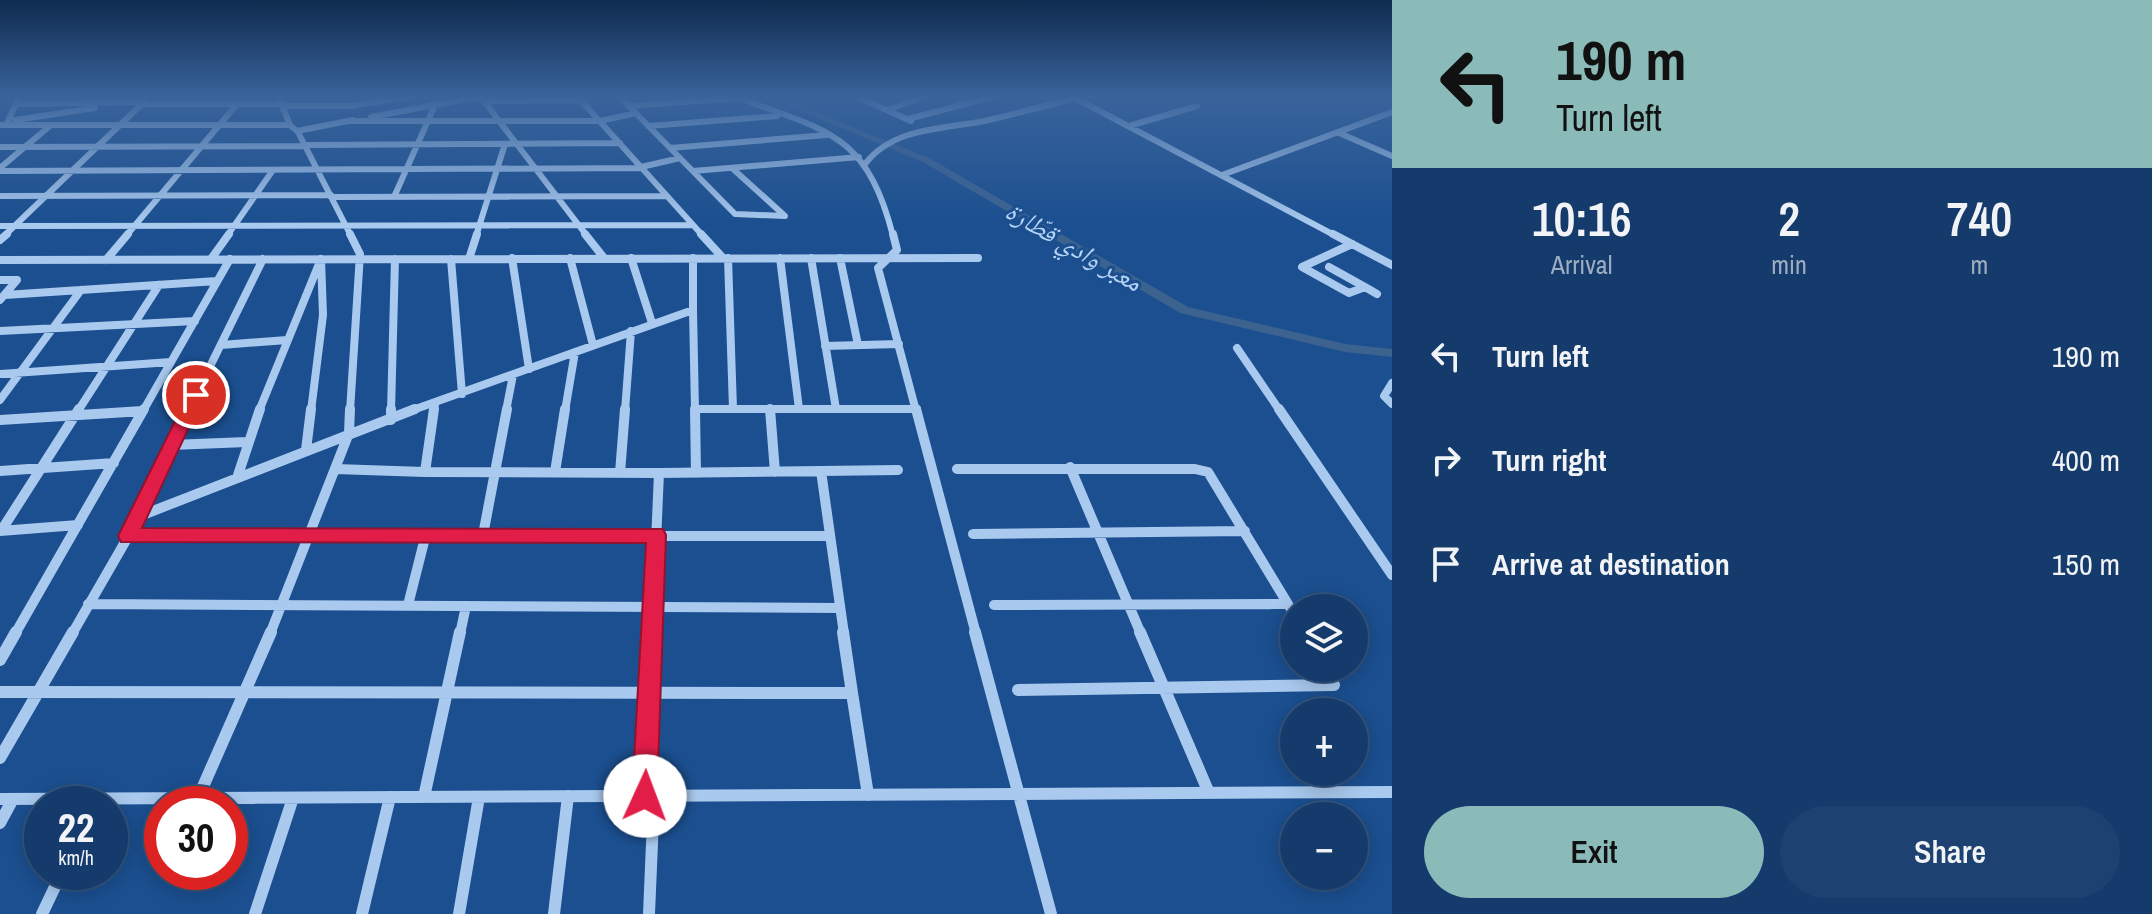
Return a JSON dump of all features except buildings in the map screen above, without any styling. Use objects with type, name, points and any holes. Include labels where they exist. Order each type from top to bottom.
[{"type":"street","points":[[0,170],[35,139]]},
{"type":"street","points":[[0,240],[106,139]]},
{"type":"street","points":[[106,260],[208,139]]},
{"type":"street","points":[[203,786],[283,603],[349,433],[360,254],[301,139]]},
{"type":"street","points":[[394,197],[420,139]]},
{"type":"street","points":[[513,139],[604,258]]},
{"type":"street","points":[[616,139],[725,258],[733,409]]},
{"type":"street","points":[[661,139],[735,214],[785,216],[732,168]]},
{"type":"street","points":[[670,148],[784,139]]},
{"type":"street","points":[[834,139],[863,158],[884,206],[897,250],[878,268],[1051,914]]},
{"type":"street","points":[[693,171],[863,158],[902,139]]},
{"type":"street","points":[[1153,139],[1392,265]]},
{"type":"street","points":[[1222,175],[1319,139]]},
{"type":"street","points":[[1352,139],[1392,156]]},
{"type":"street","points":[[0,147],[620,143]]},
{"type":"street","points":[[469,259],[505,144]]},
{"type":"street","points":[[0,170],[642,168],[680,158]]},
{"type":"street","points":[[211,259],[273,170]]},
{"type":"street","points":[[0,196],[667,196]]},
{"type":"street","points":[[0,226],[693,225]]},
{"type":"street","points":[[1352,244],[1302,267],[1349,293],[1365,287]]},
{"type":"street","points":[[512,258],[529,369]]},
{"type":"street","points":[[570,258],[593,345]]},
{"type":"street","points":[[631,258],[652,323]]},
{"type":"street","points":[[693,258],[696,473]]},
{"type":"street","points":[[780,258],[799,409]]},
{"type":"street","points":[[811,258],[836,409]]},
{"type":"street","points":[[840,258],[858,345]]},
{"type":"street","points":[[0,260],[978,258]]},
{"type":"street","points":[[0,660],[230,259]]},
{"type":"street","points":[[0,758],[140,516],[171,445],[263,259]]},
{"type":"street","points":[[237,478],[247,442],[321,259]]},
{"type":"street","points":[[306,450],[323,315],[321,259]]},
{"type":"street","points":[[391,420],[395,259]]},
{"type":"street","points":[[451,259],[462,394]]},
{"type":"street","points":[[1329,267],[1377,294]]},
{"type":"street","points":[[0,280],[17,280],[2,297]]},
{"type":"street","points":[[2,297],[217,281]]},
{"type":"street","points":[[0,531],[159,285]]},
{"type":"street","points":[[0,400],[81,290]]},
{"type":"street","points":[[140,516],[349,433],[693,310]]},
{"type":"street","points":[[0,331],[195,321]]},
{"type":"street","points":[[620,473],[631,331]]},
{"type":"street","points":[[221,345],[287,340]]},
{"type":"street","points":[[825,346],[899,344]]},
{"type":"street","points":[[1237,348],[1392,575]]},
{"type":"street","points":[[555,472],[575,352]]},
{"type":"street","points":[[0,374],[171,362]]},
{"type":"street","points":[[483,535],[513,375]]},
{"type":"street","points":[[1392,383],[1384,396],[1392,404]]},
{"type":"street","points":[[425,472],[435,404]]},
{"type":"street","points":[[695,409],[917,409]]},
{"type":"street","points":[[770,409],[775,472]]},
{"type":"street","points":[[0,420],[143,411]]},
{"type":"street","points":[[171,445],[247,442]]},
{"type":"street","points":[[0,471],[114,463]]},
{"type":"street","points":[[1070,467],[1209,793]]},
{"type":"street","points":[[335,469],[620,473],[898,470]]},
{"type":"street","points":[[957,469],[1203,469],[1213,476],[1282,594]]},
{"type":"street","points":[[821,471],[868,795]]},
{"type":"street","points":[[649,914],[649,692],[659,473]]},
{"type":"street","points":[[0,531],[78,525]]},
{"type":"street","points":[[973,534],[1245,531]]},
{"type":"street","points":[[408,605],[426,534]]},
{"type":"street","points":[[128,536],[830,536]]},
{"type":"street","points":[[88,604],[840,608]]},
{"type":"street","points":[[994,605],[1129,604],[1280,609]]},
{"type":"street","points":[[424,797],[466,606]]},
{"type":"street","points":[[1018,690],[1334,685],[1332,682]]},
{"type":"street","points":[[0,692],[852,693]]},
{"type":"street","points":[[248,798],[1392,792]]},
{"type":"street","points":[[554,914],[568,796]]},
{"type":"street","points":[[362,914],[390,797]]},
{"type":"street","points":[[459,914],[479,797]]},
{"type":"street","points":[[255,914],[293,798]]},
{"type":"street","points":[[0,823],[7,799]]},
{"type":"street","points":[[42,914],[53,890]]},
{"type":"waterway","name":"معبر وادي قطّارة","points":[[874,139],[926,160],[1184,310],[1345,348],[1392,353]]},
{"type":"route","points":[[196,395],[128,536],[656,535],[645,796]]}]
